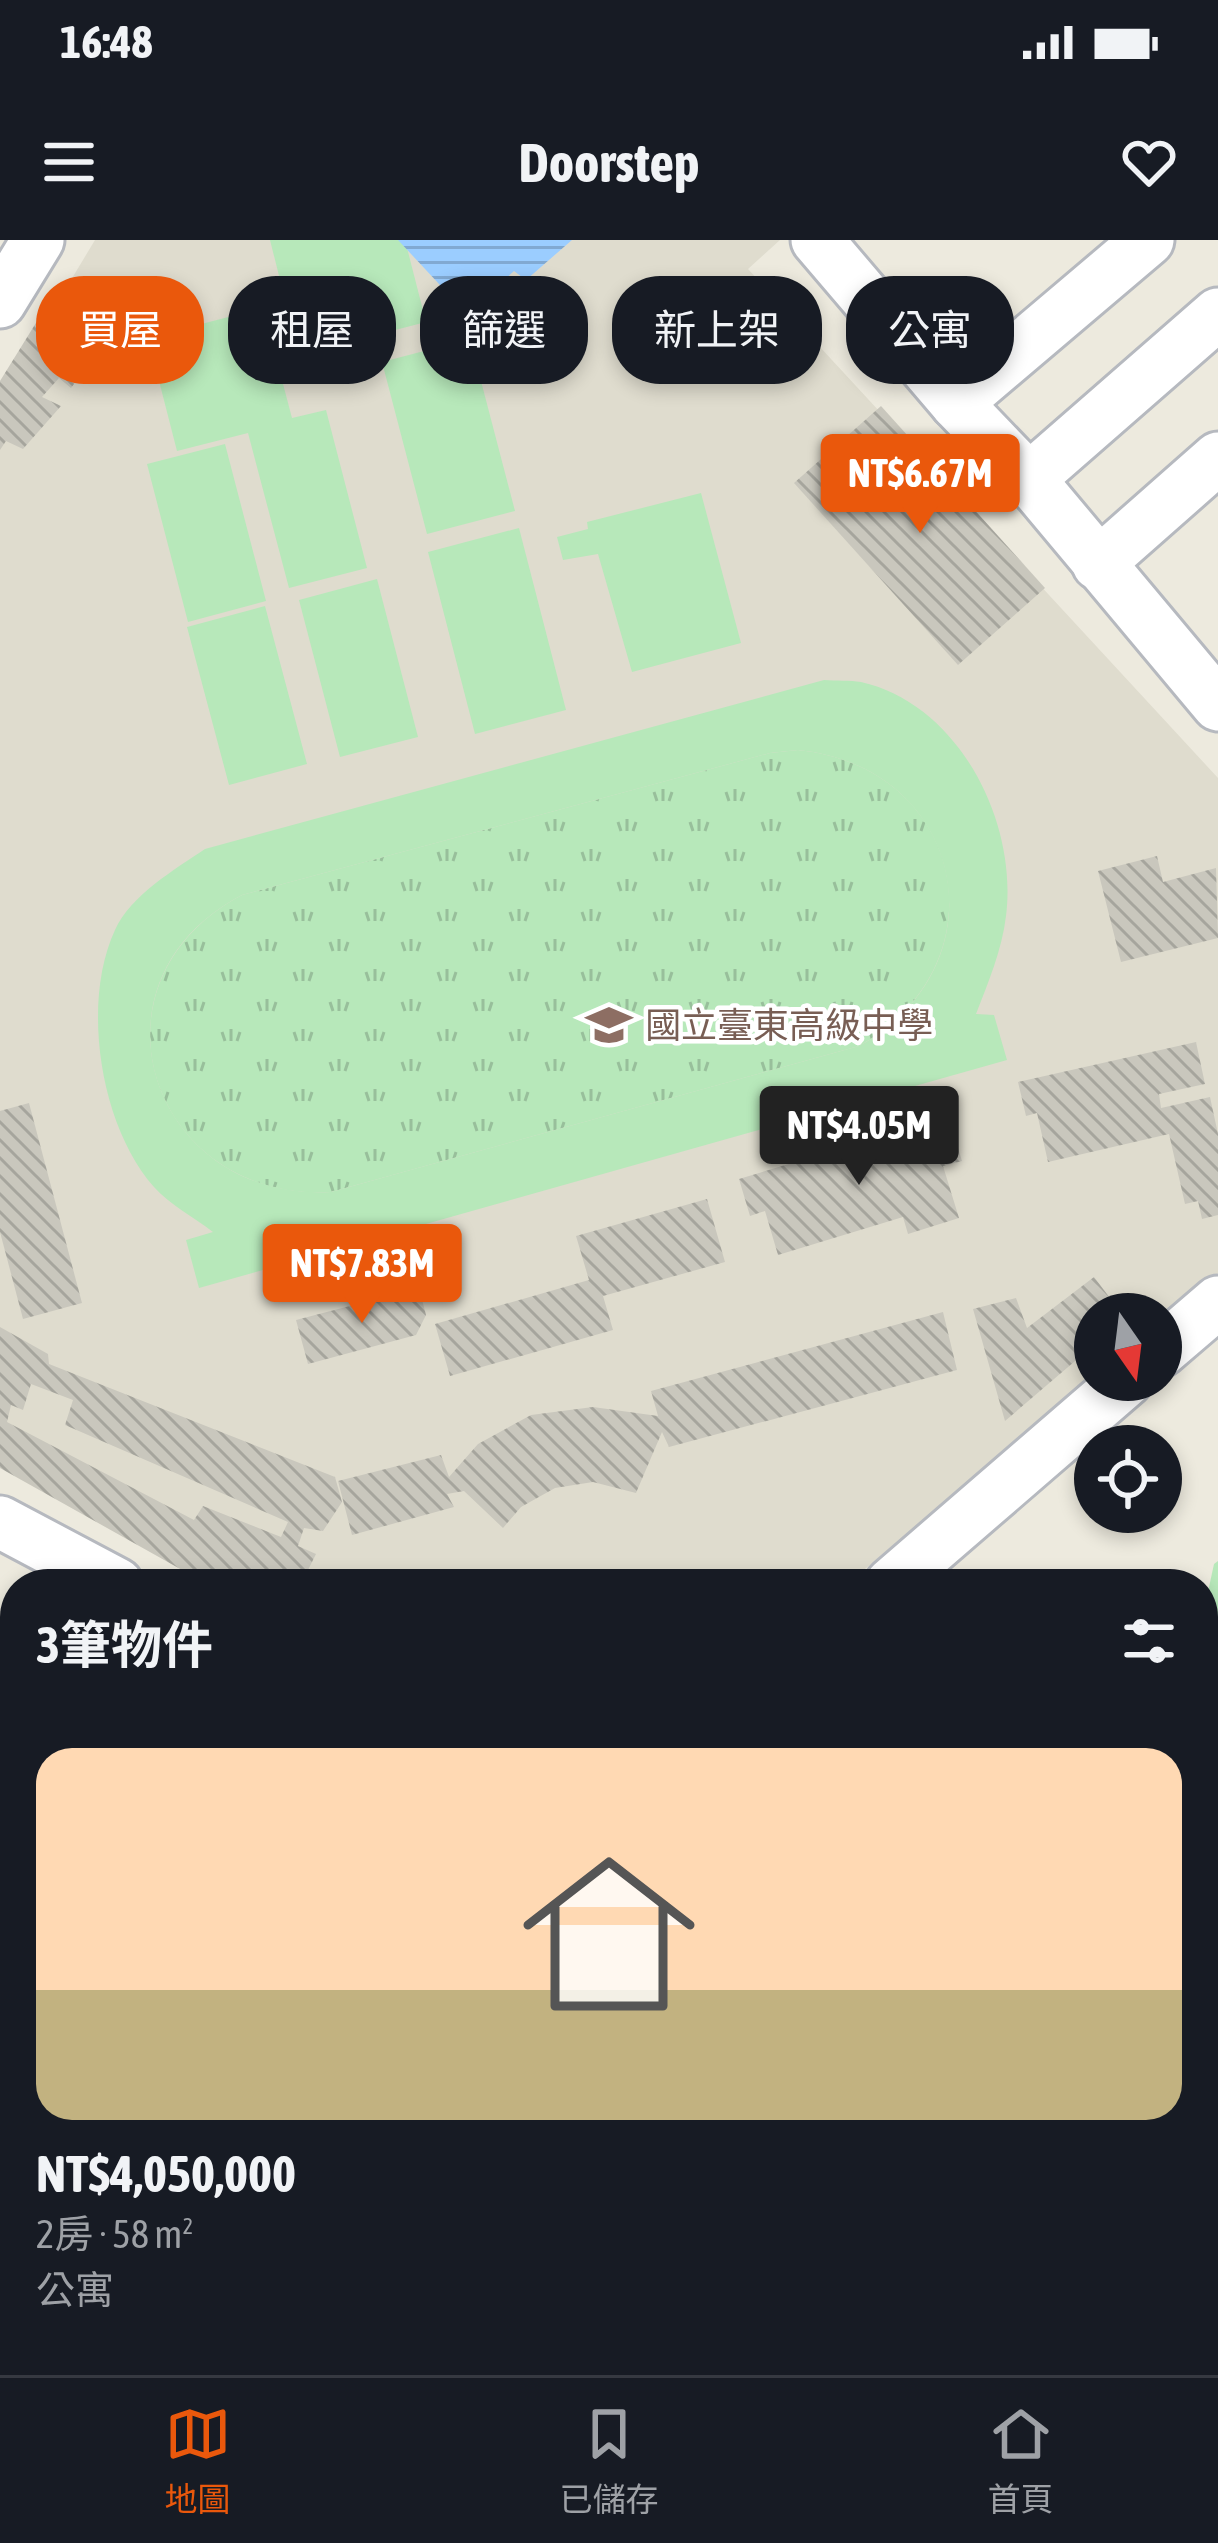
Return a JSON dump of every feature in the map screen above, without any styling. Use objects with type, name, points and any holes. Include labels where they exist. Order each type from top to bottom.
[{"type":"street","points":[[0,302],[38,240]]},
{"type":"street","points":[[817,240],[956,403],[1029,479],[1218,705]]},
{"type":"street","points":[[956,403],[1148,240]]},
{"type":"street","points":[[1029,479],[1218,314]]},
{"type":"street","points":[[1098,564],[1218,458]]},
{"type":"street","points":[[1182,1333],[1218,1302]]},
{"type":"street","points":[[908,1569],[1103,1401]]},
{"type":"street","points":[[0,1522],[89,1569]]},
{"type":"shaded area","name":"國立臺東高級中學","points":[[95,240],[780,240],[748,269],[754,276],[612,276],[612,384],[822,384],[822,349],[846,375],[846,384],[854,384],[1218,778],[1218,1273],[1182,1303],[1182,1293],[1074,1293],[1074,1394],[865,1569],[204,1569],[0,1458],[0,398],[36,338],[36,384],[204,384],[204,276],[73,276]]},
{"type":"green space","points":[[270,240],[405,240],[420,299],[420,324],[396,330],[396,276],[279,276]]},
{"type":"green space","points":[[228,317],[228,384],[283,384],[292,418],[326,410],[367,568],[289,588],[248,433],[177,451],[160,384],[204,384],[204,323]]},
{"type":"green space","points":[[420,352],[420,384],[482,384],[515,511],[427,534],[388,384],[396,384],[396,358]]},
{"type":"green space","points":[[225,444],[266,601],[188,622],[147,464]]},
{"type":"green space","points":[[701,493],[741,643],[632,672],[598,554],[563,560],[557,537],[588,529],[587,522]]},
{"type":"green space","points":[[519,528],[566,710],[475,734],[428,552]]},
{"type":"green space","points":[[377,579],[418,737],[340,757],[299,600]]},
{"type":"green space","points":[[265,606],[307,764],[229,785],[187,627]]},
{"type":"green space","points":[[824,680],[861,682],[896,695],[927,715],[975,772],[991,806],[1002,843],[1006,916],[976,1014],[994,1015],[1007,1060],[199,1288],[186,1240],[213,1232],[160,1193],[135,1161],[109,1098],[98,1027],[105,960],[122,917],[154,884],[205,849]],"holes":[[[798,750],[855,764],[899,792],[930,830],[946,874],[948,921],[935,968],[905,1011],[859,1046],[331,1192],[269,1186],[218,1162],[180,1125],[157,1080],[150,1029],[161,979],[191,933],[242,895],[770,753]]]},
{"type":"green space","points":[[798,750],[855,764],[899,792],[930,830],[946,874],[948,921],[935,968],[905,1010],[859,1046],[331,1192],[269,1186],[218,1162],[180,1125],[157,1080],[150,1030],[161,980],[191,933],[242,895],[770,753]]},
{"type":"water","points":[[398,240],[572,240],[531,276],[514,271],[509,276],[432,276]]},
{"type":"building","points":[[36,323],[36,384],[54,384],[42,397],[61,406],[23,449],[6,441],[0,450],[0,381]]},
{"type":"building","points":[[881,406],[1045,588],[958,665],[794,483]]},
{"type":"building","points":[[1157,856],[1163,882],[1216,868],[1218,938],[1121,962],[1098,871]]},
{"type":"building","points":[[1196,1042],[1205,1084],[1159,1094],[1161,1108],[1210,1097],[1218,1134],[1218,1215],[1202,1219],[1198,1201],[1185,1204],[1169,1134],[1048,1162],[1037,1113],[1026,1116],[1018,1082]]},
{"type":"building","points":[[29,1103],[82,1303],[23,1319],[0,1232],[0,1111]]},
{"type":"building","points":[[948,1116],[962,1161],[943,1166],[959,1218],[908,1234],[903,1217],[778,1255],[765,1211],[750,1216],[739,1179]]},
{"type":"building","points":[[707,1199],[725,1262],[603,1296],[613,1330],[450,1376],[435,1324],[589,1280],[576,1236]]},
{"type":"building","points":[[1094,1277],[1106,1293],[1074,1293],[1074,1362],[1005,1421],[973,1309],[1016,1298],[1027,1328]]},
{"type":"building","points":[[419,1288],[426,1315],[416,1335],[308,1364],[296,1320]]},
{"type":"building","points":[[943,1312],[957,1370],[669,1447],[662,1432],[636,1493],[593,1482],[555,1488],[521,1507],[503,1528],[464,1491],[447,1494],[454,1507],[352,1535],[338,1481],[441,1455],[449,1477],[478,1444],[531,1415],[593,1407],[658,1416],[651,1391]]},
{"type":"building","points":[[0,1327],[48,1354],[49,1364],[335,1477],[342,1502],[323,1531],[304,1528],[298,1546],[316,1554],[308,1569],[180,1569],[0,1468]],"holes":[[[31,1384],[73,1400],[65,1425],[288,1522],[281,1537],[203,1506],[194,1520],[7,1422],[11,1405],[23,1410]]]},
{"type":"place","name":"國立臺東高級中學","points":[[609,1025]]}]
